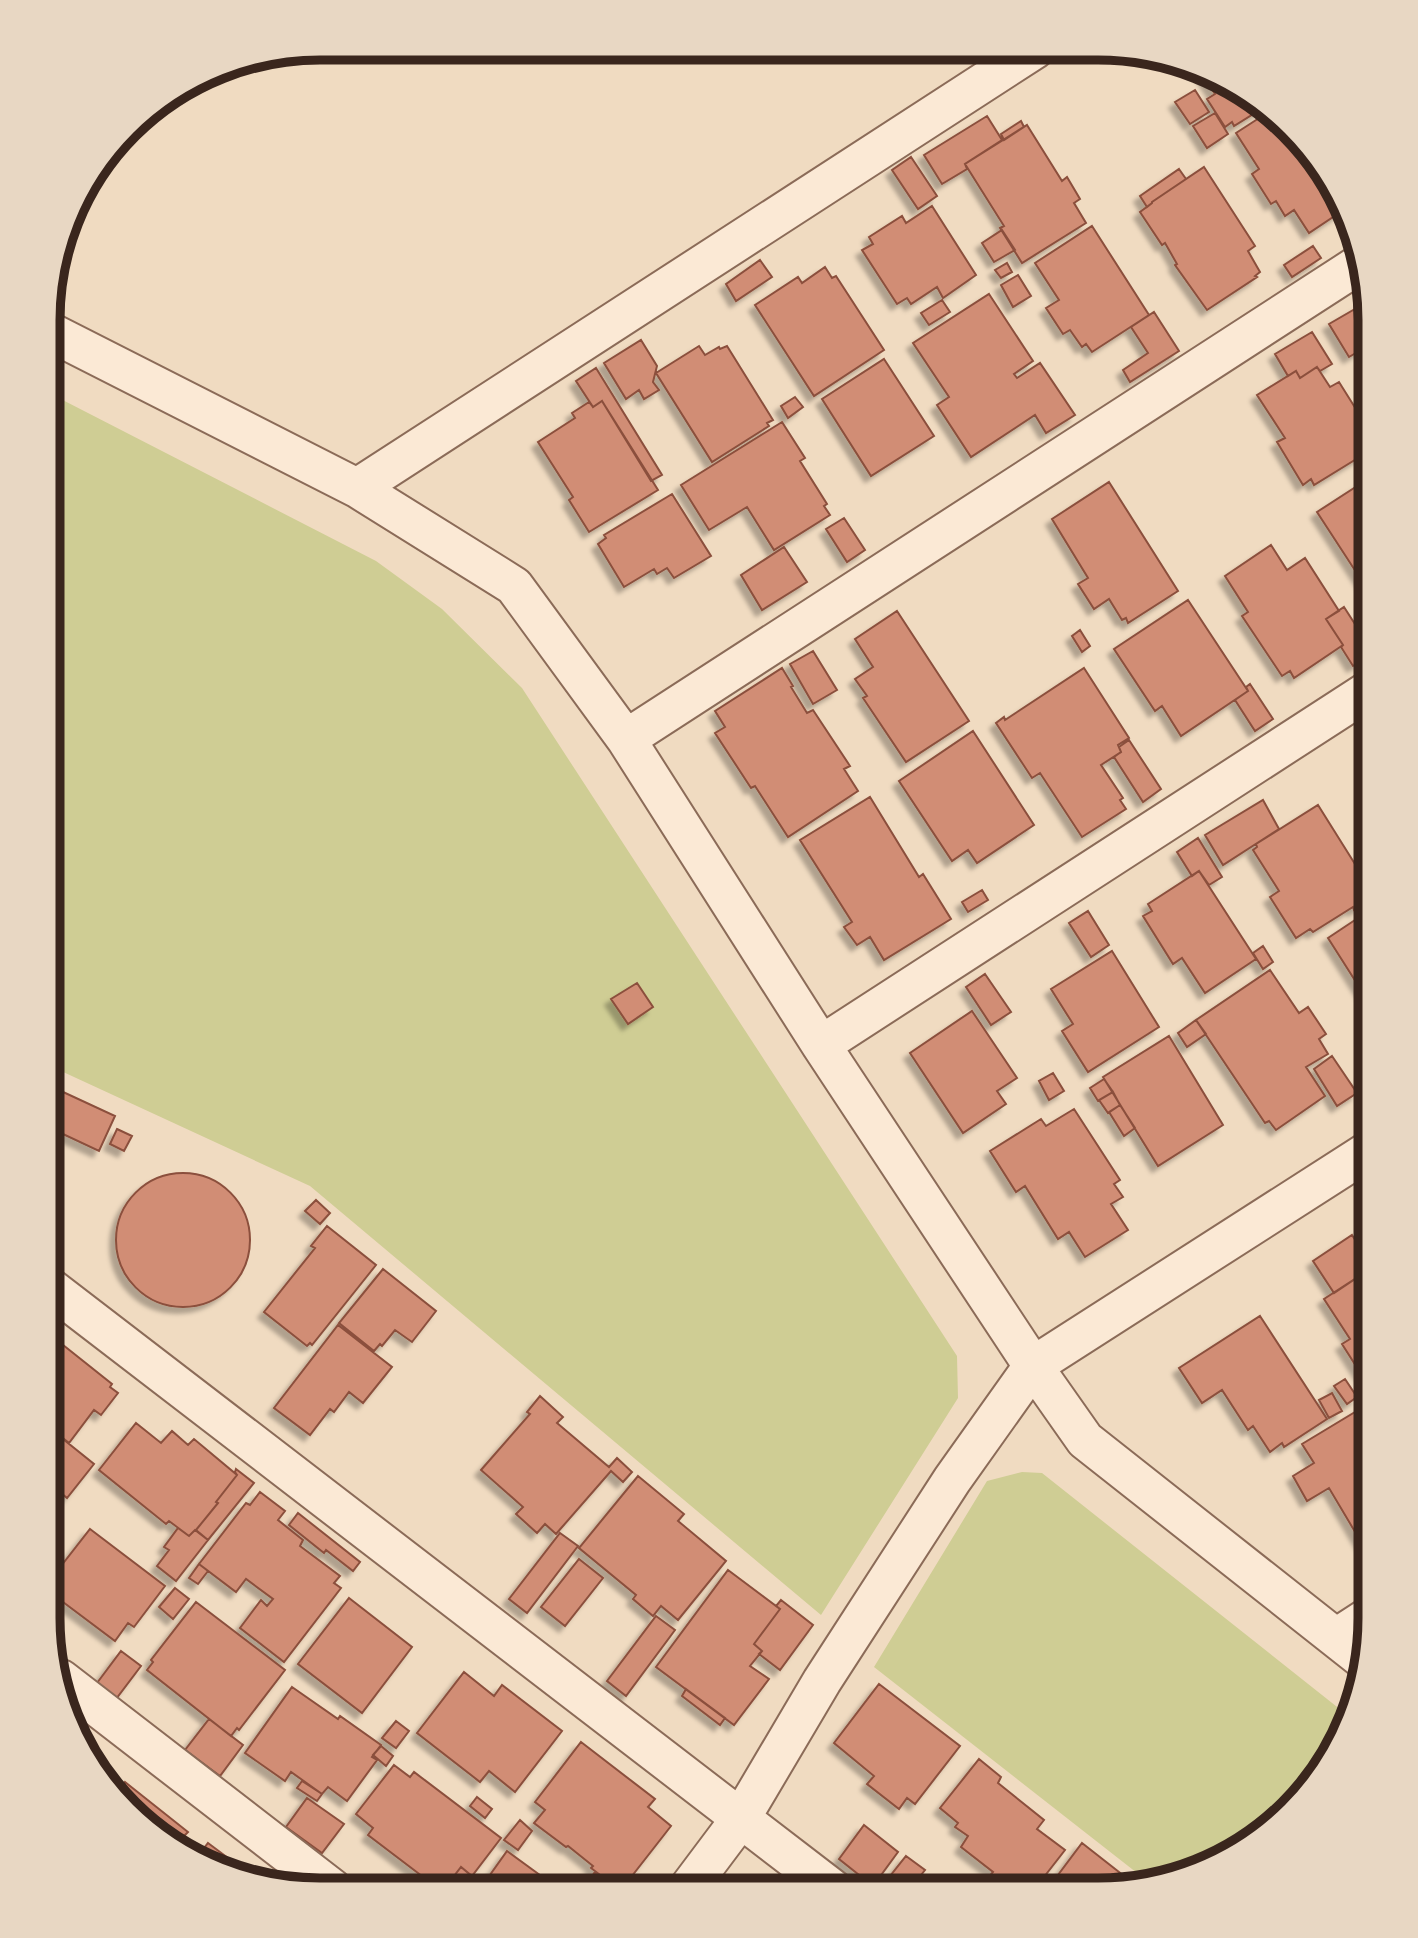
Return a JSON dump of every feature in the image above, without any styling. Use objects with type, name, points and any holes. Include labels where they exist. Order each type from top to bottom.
[{"type":"street","points":[[357,488],[1018,60]]},
{"type":"street","points":[[626,739],[1354,268]]},
{"type":"street","points":[[60,337],[357,488],[514,586],[626,739],[821,1045],[1033,1366],[1085,1440],[1351,1649]]},
{"type":"street","points":[[821,1045],[1358,697]]},
{"type":"street","points":[[696,1878],[741,1818],[822,1681],[952,1480],[1033,1366],[1358,1158]]},
{"type":"street","points":[[60,1295],[818,1878]]},
{"type":"street","points":[[68,1684],[319,1878]]},
{"type":"shaded area","points":[[60,399],[376,561],[442,609],[522,688],[957,1356],[958,1398],[821,1615],[310,1186],[60,1071]]},
{"type":"shaded area","points":[[1022,1472],[1042,1473],[1342,1711],[1324,1749],[1305,1777],[1257,1825],[1229,1844],[1198,1859],[1140,1875],[874,1667],[987,1481]]},
{"type":"building","points":[[1208,83],[1256,112],[1234,126],[1232,122],[1225,127],[1207,99],[1215,94]]},
{"type":"building","points":[[1195,90],[1209,112],[1190,124],[1175,102]]},
{"type":"building","points":[[1215,113],[1228,134],[1207,148],[1193,126]]},
{"type":"building","points":[[987,116],[1002,140],[965,164],[967,169],[942,184],[924,155]]},
{"type":"building","points":[[1261,117],[1305,161],[1324,189],[1337,215],[1309,233],[1294,210],[1285,216],[1276,201],[1271,204],[1252,174],[1259,169],[1236,133]]},
{"type":"building","points":[[1021,121],[1024,127],[1004,140],[1001,134]]},
{"type":"building","points":[[1027,125],[1062,181],[1067,177],[1080,199],[1074,203],[1086,223],[1022,263],[1000,228],[1004,226],[965,164]]},
{"type":"building","points":[[911,157],[937,196],[918,209],[892,170]]},
{"type":"building","points":[[1204,167],[1255,246],[1248,251],[1260,272],[1255,276],[1257,277],[1207,310],[1175,265],[1177,264],[1165,243],[1162,245],[1140,212]]},
{"type":"building","points":[[1179,169],[1186,179],[1147,207],[1140,196]]},
{"type":"building","points":[[932,206],[976,275],[943,298],[937,287],[911,304],[907,298],[897,304],[862,250],[873,244],[869,237],[902,216],[906,223]]},
{"type":"building","points":[[1092,226],[1149,315],[1092,352],[1086,344],[1082,347],[1070,330],[1063,334],[1046,308],[1059,300],[1035,263]]},
{"type":"building","points":[[1002,230],[1015,250],[994,262],[982,243]]},
{"type":"building","points":[[1313,246],[1321,258],[1292,277],[1284,265]]},
{"type":"building","points":[[760,260],[772,277],[736,301],[726,284]]},
{"type":"building","points":[[1007,263],[1012,272],[1001,278],[995,270]]},
{"type":"building","points":[[825,267],[832,278],[836,276],[884,350],[814,396],[755,305],[798,277],[802,283]]},
{"type":"building","points":[[1018,275],[1031,296],[1013,307],[1001,285]]},
{"type":"building","points":[[989,294],[1033,361],[1014,374],[1017,378],[1040,363],[1075,415],[1046,433],[1035,415],[971,457],[937,405],[949,397],[913,343]]},
{"type":"building","points":[[942,300],[950,312],[929,325],[921,313]]},
{"type":"building","points":[[1358,307],[1358,352],[1349,357],[1329,324]]},
{"type":"building","points":[[1154,312],[1179,351],[1130,382],[1123,370],[1148,353],[1131,327]]},
{"type":"building","points":[[1312,332],[1332,364],[1320,371],[1317,367],[1300,378],[1296,371],[1288,376],[1275,354]]},
{"type":"building","points":[[641,340],[657,366],[653,382],[659,390],[644,399],[639,390],[626,399],[604,363]]},
{"type":"building","points":[[699,346],[705,355],[719,347],[720,349],[727,346],[773,420],[767,423],[769,426],[712,462],[656,373]]},
{"type":"building","points":[[884,359],[934,436],[871,476],[822,399]]},
{"type":"building","points":[[1317,367],[1330,387],[1339,382],[1358,412],[1358,458],[1314,485],[1311,479],[1303,485],[1277,442],[1285,438],[1257,395],[1296,371],[1300,378]]},
{"type":"building","points":[[596,368],[662,475],[651,481],[602,401],[593,407],[576,381]]},
{"type":"building","points":[[795,397],[803,407],[788,418],[781,406]]},
{"type":"building","points":[[602,401],[658,490],[589,532],[569,500],[573,497],[538,442],[575,418],[572,413],[589,402],[593,407]]},
{"type":"building","points":[[782,422],[805,458],[800,461],[827,504],[824,506],[830,515],[774,550],[747,507],[709,530],[681,485]]},
{"type":"building","points":[[1109,482],[1178,591],[1128,623],[1126,618],[1122,620],[1109,599],[1094,609],[1078,584],[1088,578],[1052,519]]},
{"type":"building","points":[[1358,485],[1358,575],[1317,512]]},
{"type":"building","points":[[672,494],[711,556],[674,578],[667,568],[657,574],[654,569],[624,587],[598,544],[606,538],[604,535]]},
{"type":"building","points":[[844,518],[865,550],[847,562],[826,529]]},
{"type":"building","points":[[1271,545],[1287,570],[1305,558],[1339,611],[1326,619],[1343,645],[1294,678],[1290,671],[1282,676],[1242,616],[1248,612],[1225,576]]},
{"type":"building","points":[[784,547],[807,582],[762,610],[741,575]]},
{"type":"building","points":[[1188,600],[1248,691],[1181,736],[1162,706],[1155,711],[1114,649]]},
{"type":"building","points":[[1344,607],[1358,629],[1358,663],[1353,666],[1326,619]]},
{"type":"building","points":[[897,611],[969,721],[906,762],[863,698],[867,696],[855,679],[873,667],[855,639]]},
{"type":"building","points":[[1080,630],[1090,646],[1082,652],[1072,636]]},
{"type":"building","points":[[813,651],[837,690],[813,704],[790,664]]},
{"type":"building","points":[[782,668],[807,713],[813,710],[850,766],[844,769],[858,791],[788,837],[755,786],[751,788],[715,733],[725,727],[715,711]]},
{"type":"building","points":[[1084,668],[1129,738],[1118,745],[1121,752],[1101,765],[1123,798],[1120,800],[1126,809],[1082,837],[1040,773],[1032,778],[996,723],[1004,717],[1005,720]]},
{"type":"building","points":[[1250,684],[1273,719],[1255,731],[1235,700],[1248,691],[1246,687]]},
{"type":"building","points":[[973,731],[1034,825],[977,863],[968,850],[952,861],[899,781]]},
{"type":"building","points":[[1129,740],[1161,789],[1143,802],[1114,757],[1121,752],[1119,747]]},
{"type":"building","points":[[870,797],[919,877],[923,874],[951,919],[884,960],[870,937],[857,945],[844,927],[852,922],[800,840]]},
{"type":"building","points":[[1263,800],[1279,829],[1223,865],[1205,835]]},
{"type":"building","points":[[1318,805],[1358,869],[1358,907],[1354,910],[1353,907],[1313,932],[1310,929],[1296,938],[1270,897],[1279,891],[1253,850],[1257,847],[1256,844]]},
{"type":"building","points":[[1198,838],[1222,877],[1209,885],[1199,871],[1192,876],[1177,852]]},
{"type":"building","points":[[1199,871],[1256,959],[1205,993],[1182,958],[1173,964],[1143,916],[1152,911],[1148,904]]},
{"type":"building","points":[[982,890],[988,900],[968,912],[962,902]]},
{"type":"building","points":[[1088,911],[1109,945],[1091,957],[1069,923]]},
{"type":"building","points":[[1358,918],[1358,985],[1328,938]]},
{"type":"building","points":[[1263,946],[1273,962],[1263,969],[1253,953]]},
{"type":"building","points":[[1112,951],[1159,1027],[1088,1072],[1062,1031],[1073,1024],[1051,989]]},
{"type":"building","points":[[1270,970],[1299,1013],[1308,1007],[1326,1034],[1319,1039],[1328,1054],[1306,1067],[1325,1096],[1276,1130],[1269,1121],[1265,1123],[1196,1020]]},
{"type":"building","points":[[985,974],[1011,1012],[991,1025],[966,987]]},
{"type":"building","points":[[637,983],[653,1007],[628,1024],[611,999]]},
{"type":"building","points":[[972,1011],[1017,1078],[997,1091],[1006,1104],[963,1133],[910,1053]]},
{"type":"building","points":[[1196,1020],[1206,1034],[1187,1047],[1178,1033]]},
{"type":"building","points":[[1169,1036],[1223,1125],[1158,1166],[1103,1077]]},
{"type":"building","points":[[1332,1056],[1357,1093],[1337,1106],[1314,1069]]},
{"type":"building","points":[[1053,1073],[1064,1091],[1049,1100],[1039,1081]]},
{"type":"building","points":[[1104,1079],[1113,1092],[1098,1101],[1090,1088]]},
{"type":"building","points":[[60,1091],[115,1116],[99,1151],[60,1133]]},
{"type":"building","points":[[1113,1092],[1120,1105],[1108,1113],[1099,1100]]},
{"type":"building","points":[[1120,1105],[1135,1128],[1124,1136],[1109,1112]]},
{"type":"building","points":[[1074,1109],[1120,1180],[1114,1184],[1123,1197],[1111,1204],[1128,1230],[1085,1257],[1069,1232],[1058,1239],[1025,1186],[1016,1192],[990,1151],[1041,1119],[1046,1126]]},
{"type":"building","points":[[117,1129],[132,1136],[124,1151],[110,1144]]},
{"type":"building","points":[[183,1173],[208,1178],[230,1193],[245,1215],[250,1240],[245,1265],[230,1287],[208,1302],[183,1307],[158,1302],[136,1287],[121,1265],[116,1240],[121,1215],[136,1193],[158,1178]]},
{"type":"building","points":[[316,1200],[330,1213],[320,1224],[305,1211]]},
{"type":"building","points":[[327,1226],[376,1265],[312,1345],[310,1343],[307,1346],[264,1312],[315,1248],[311,1246]]},
{"type":"building","points":[[1352,1235],[1358,1244],[1358,1277],[1334,1293],[1313,1261]]},
{"type":"building","points":[[383,1269],[436,1311],[412,1342],[395,1330],[382,1346],[380,1344],[374,1351],[339,1323]]},
{"type":"building","points":[[1358,1277],[1358,1369],[1342,1344],[1350,1339],[1324,1299]]},
{"type":"building","points":[[1260,1316],[1327,1419],[1284,1447],[1282,1443],[1270,1452],[1253,1426],[1248,1430],[1222,1390],[1202,1403],[1179,1368]]},
{"type":"building","points":[[338,1325],[392,1367],[363,1403],[349,1392],[334,1412],[330,1409],[310,1435],[274,1408]]},
{"type":"building","points":[[60,1343],[112,1384],[110,1387],[118,1393],[101,1415],[94,1410],[69,1443],[60,1436]]},
{"type":"building","points":[[1345,1379],[1357,1397],[1347,1404],[1334,1386]]},
{"type":"building","points":[[1332,1393],[1342,1411],[1329,1418],[1319,1400]]},
{"type":"building","points":[[540,1396],[563,1417],[557,1423],[609,1467],[617,1458],[632,1472],[623,1482],[611,1471],[556,1534],[545,1524],[537,1533],[516,1514],[523,1507],[481,1470],[530,1414],[527,1412]]},
{"type":"building","points":[[1358,1410],[1358,1537],[1329,1488],[1307,1501],[1293,1476],[1314,1463],[1302,1444]]},
{"type":"building","points":[[136,1423],[161,1443],[172,1431],[188,1445],[194,1439],[237,1475],[216,1502],[218,1503],[189,1536],[169,1521],[166,1524],[99,1470]]},
{"type":"building","points":[[60,1437],[94,1464],[67,1498],[60,1492]]},
{"type":"building","points":[[236,1469],[254,1483],[208,1540],[196,1530],[237,1475]]},
{"type":"building","points":[[638,1476],[684,1514],[678,1521],[726,1561],[678,1620],[661,1606],[653,1616],[633,1599],[636,1595],[579,1548]]},
{"type":"building","points":[[260,1492],[285,1511],[278,1520],[303,1540],[300,1546],[340,1576],[334,1583],[341,1588],[284,1662],[240,1628],[261,1600],[267,1606],[273,1599],[246,1579],[236,1592],[199,1564],[246,1503],[250,1505]]},
{"type":"building","points":[[298,1513],[360,1562],[353,1571],[326,1550],[324,1553],[289,1525]]},
{"type":"building","points":[[178,1528],[189,1536],[195,1530],[208,1540],[176,1581],[157,1566],[169,1550],[164,1547]]},
{"type":"building","points":[[90,1529],[165,1586],[134,1627],[128,1623],[115,1641],[60,1600],[60,1567]]},
{"type":"building","points":[[560,1533],[578,1546],[527,1613],[509,1599]]},
{"type":"building","points":[[579,1559],[603,1578],[565,1626],[541,1607]]},
{"type":"building","points":[[199,1564],[208,1571],[198,1584],[189,1578]]},
{"type":"building","points":[[728,1570],[780,1609],[754,1644],[762,1651],[750,1666],[769,1679],[734,1725],[656,1667]]},
{"type":"building","points":[[175,1588],[189,1599],[173,1619],[159,1607]]},
{"type":"building","points":[[349,1598],[412,1647],[362,1713],[298,1664]]},
{"type":"building","points":[[781,1600],[813,1625],[780,1670],[759,1654],[762,1651],[754,1644],[780,1609],[776,1606]]},
{"type":"building","points":[[196,1602],[285,1670],[239,1730],[237,1728],[231,1736],[147,1670],[153,1662],[151,1660]]},
{"type":"building","points":[[656,1616],[675,1630],[626,1696],[607,1681]]},
{"type":"building","points":[[121,1651],[141,1666],[116,1699],[97,1683]]},
{"type":"building","points":[[464,1672],[494,1696],[502,1685],[562,1731],[515,1792],[489,1771],[480,1782],[417,1733]]},
{"type":"building","points":[[879,1684],[960,1746],[915,1804],[907,1798],[899,1809],[867,1784],[874,1776],[834,1743]]},
{"type":"building","points":[[292,1687],[381,1745],[372,1757],[377,1760],[347,1801],[328,1787],[322,1794],[291,1772],[285,1781],[245,1753]]},
{"type":"building","points":[[686,1689],[725,1718],[720,1725],[682,1696]]},
{"type":"building","points":[[209,1719],[243,1745],[220,1776],[185,1750]]},
{"type":"building","points":[[396,1721],[409,1731],[396,1748],[382,1738]]},
{"type":"building","points":[[581,1742],[655,1799],[648,1807],[671,1826],[630,1878],[604,1878],[568,1846],[534,1823],[545,1810],[535,1802]]},
{"type":"building","points":[[381,1746],[393,1756],[386,1766],[373,1755]]},
{"type":"building","points":[[979,1759],[1001,1777],[998,1783],[1044,1820],[1037,1829],[1065,1850],[1043,1878],[988,1878],[993,1872],[961,1847],[968,1836],[955,1827],[958,1823],[940,1808]]},
{"type":"building","points":[[394,1765],[410,1777],[414,1772],[501,1838],[472,1876],[461,1867],[452,1878],[425,1878],[368,1835],[373,1828],[356,1814]]},
{"type":"building","points":[[302,1781],[322,1794],[317,1801],[297,1788]]},
{"type":"building","points":[[125,1782],[188,1832],[182,1838],[187,1843],[148,1814],[121,1787]]},
{"type":"building","points":[[477,1797],[492,1809],[485,1818],[470,1806]]},
{"type":"building","points":[[307,1798],[344,1824],[322,1853],[286,1827]]},
{"type":"building","points":[[520,1820],[532,1831],[518,1850],[504,1840]]},
{"type":"building","points":[[864,1825],[898,1852],[879,1878],[863,1878],[839,1859]]},
{"type":"building","points":[[208,1843],[238,1866],[220,1859],[202,1851]]},
{"type":"building","points":[[1082,1843],[1125,1877],[1116,1878],[1056,1878]]},
{"type":"building","points":[[507,1851],[544,1878],[488,1878]]},
{"type":"building","points":[[906,1856],[925,1870],[919,1878],[889,1878]]},
{"type":"building","points":[[461,1867],[474,1878],[452,1878]]},
{"type":"building","points":[[595,1872],[603,1878],[590,1878]]}]
